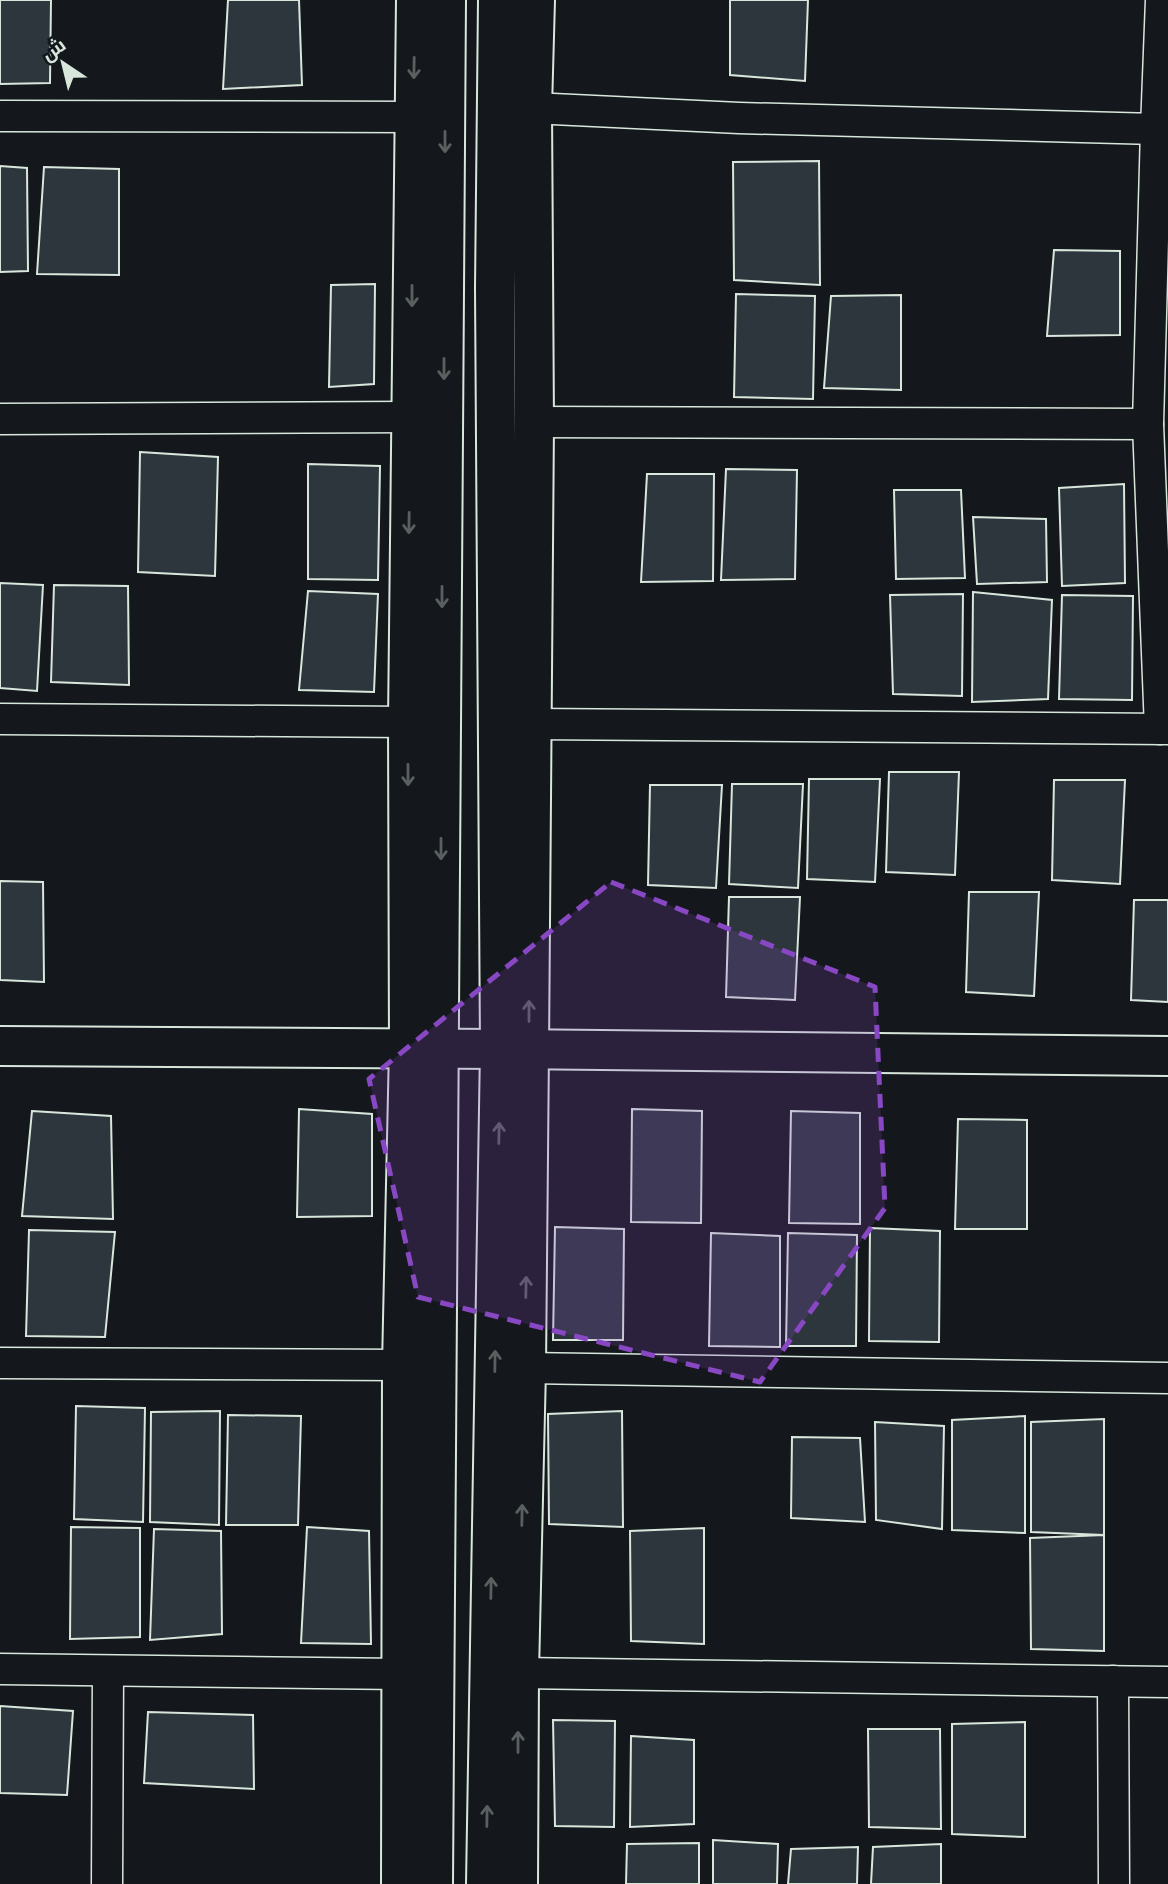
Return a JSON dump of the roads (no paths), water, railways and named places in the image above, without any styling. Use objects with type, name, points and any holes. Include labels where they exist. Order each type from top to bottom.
[{"type":"main road","points":[[401,1884],[402,1365],[424,1048],[408,722],[416,0]]},
{"type":"main road","points":[[433,1884],[424,1048],[446,0]]},
{"type":"main road","points":[[498,0],[495,288],[514,1049],[526,1368],[517,1884]]},
{"type":"main road","points":[[485,1884],[514,1049],[531,724],[534,422],[532,108],[535,0]]},
{"type":"main road","points":[[0,1046],[1168,1056]]},
{"type":"street","points":[[531,724],[1164,729],[1148,424],[1161,0]]},
{"type":"street","points":[[532,108],[739,118],[1156,129]]},
{"type":"street","points":[[0,116],[413,117]]},
{"type":"street","points":[[0,419],[411,417]]},
{"type":"street","points":[[534,422],[1148,424]]},
{"type":"street","points":[[0,719],[408,722]]},
{"type":"street","points":[[0,1363],[402,1365]]},
{"type":"street","points":[[526,1368],[1168,1378]]},
{"type":"street","points":[[0,1669],[402,1674]]},
{"type":"street","points":[[107,1884],[108,1671]]},
{"type":"street","points":[[519,1672],[1168,1682]]},
{"type":"street","points":[[1113,1681],[1114,1884]]}]
